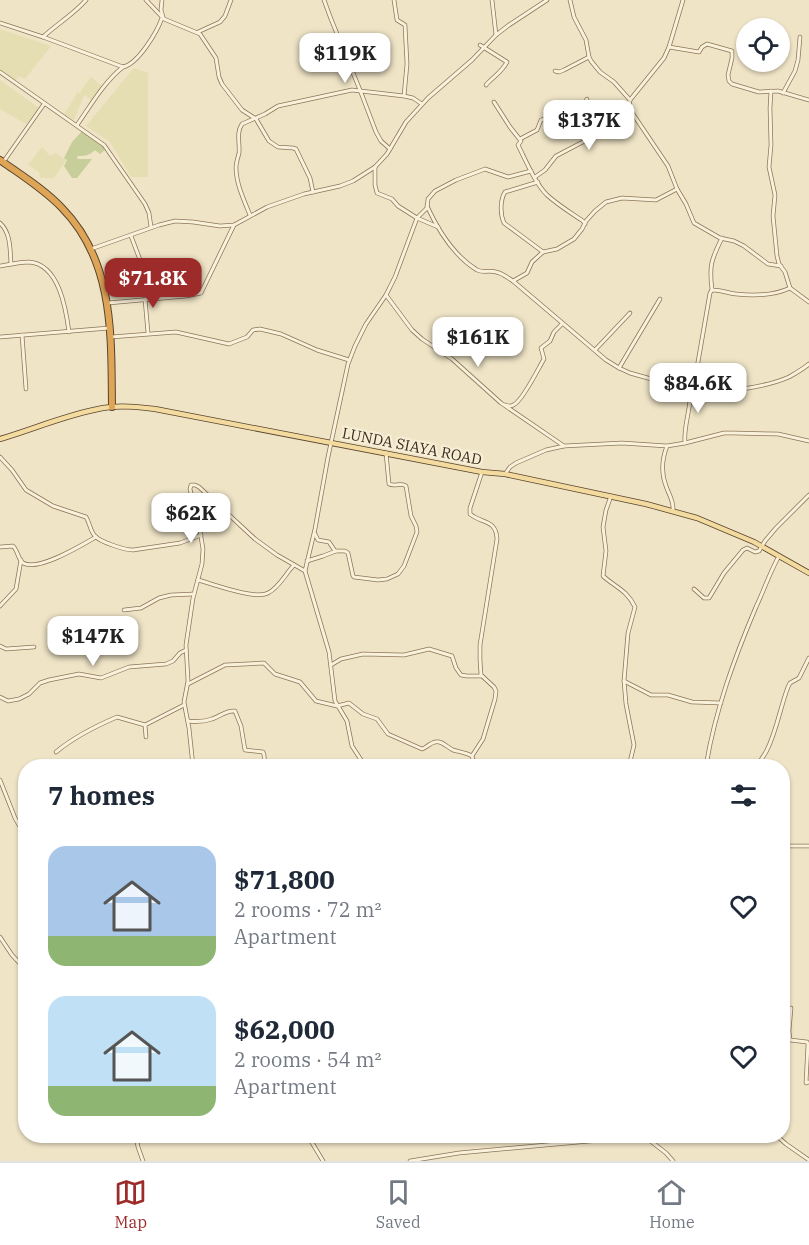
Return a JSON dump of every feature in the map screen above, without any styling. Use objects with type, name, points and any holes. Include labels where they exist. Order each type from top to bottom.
[{"type":"highway","points":[[2,161],[61,207],[79,228],[91,249],[101,273],[107,303],[112,407]]},
{"type":"main road","name":"LUNDA SIAYA ROAD","points":[[0,439],[112,407],[155,409],[482,472],[505,474],[673,511],[713,524],[762,546],[809,573]]},
{"type":"street","points":[[43,37],[86,0]]},
{"type":"street","points":[[146,0],[163,18],[198,32],[216,58],[219,77],[227,91],[242,110],[256,119],[269,141],[278,147],[296,150],[308,174],[313,192]]},
{"type":"street","points":[[76,125],[112,76],[131,64],[154,35],[163,18],[162,0]]},
{"type":"street","points":[[198,32],[220,21],[225,16],[231,0]]},
{"type":"street","points":[[324,0],[378,137],[390,149]]},
{"type":"street","points":[[394,0],[397,20],[405,25],[407,64],[404,96]]},
{"type":"street","points":[[492,0],[496,35]]},
{"type":"street","points":[[91,249],[175,221],[220,226],[234,225],[267,207],[340,186],[363,175],[375,167],[390,149],[406,122],[422,104],[496,35],[547,0]]},
{"type":"street","points":[[570,0],[574,16],[586,40],[589,57],[598,70],[611,79],[630,100]]},
{"type":"street","points":[[535,177],[556,156],[600,133],[629,107],[630,100],[664,58],[683,0]]},
{"type":"street","points":[[0,23],[123,67]]},
{"type":"street","points":[[783,93],[795,71],[800,37]]},
{"type":"street","points":[[669,47],[699,52],[707,44],[730,50],[732,55],[728,75],[730,82],[759,92],[778,91],[809,100]]},
{"type":"street","points":[[480,45],[507,62],[502,71],[486,85]]},
{"type":"street","points":[[555,71],[564,70],[589,57]]},
{"type":"street","points":[[0,72],[101,142],[148,208],[151,228]]},
{"type":"street","points":[[250,216],[237,180],[236,163],[240,126],[288,103],[352,90],[404,96],[413,98],[422,104]]},
{"type":"street","points":[[771,91],[769,173],[775,195],[773,211],[776,251],[778,262],[785,272],[790,288],[809,302]]},
{"type":"street","points":[[520,139],[537,130],[541,120],[567,112],[585,103],[587,99]]},
{"type":"street","points":[[494,102],[520,139],[519,145],[531,171],[549,197],[585,224]]},
{"type":"street","points":[[2,161],[44,104]]},
{"type":"street","points":[[629,107],[668,166],[694,223],[722,238],[749,248],[768,264],[781,266]]},
{"type":"street","points":[[375,167],[376,191],[392,199],[398,206],[417,218],[438,227]]},
{"type":"street","points":[[360,759],[352,746],[346,722],[335,701],[325,636],[305,571],[315,532],[349,360],[368,320],[386,295],[417,218],[426,210],[428,199],[435,190],[479,171],[489,170],[508,177],[531,171]]},
{"type":"street","points":[[538,182],[505,192],[502,198],[502,218],[506,224],[543,252]]},
{"type":"street","points":[[513,281],[526,273],[532,262],[543,252],[557,249],[574,239],[595,211],[610,200],[622,198],[656,200],[677,189]]},
{"type":"street","points":[[427,206],[438,227],[455,250],[478,270],[496,272],[513,281],[595,350],[619,368],[630,373],[662,382],[695,386],[700,390],[708,391],[753,387],[788,377],[809,364]]},
{"type":"street","points":[[0,223],[5,228],[8,237],[11,264]]},
{"type":"street","points":[[107,303],[201,293],[234,225]]},
{"type":"street","points":[[131,236],[142,265],[150,299]]},
{"type":"street","points":[[695,386],[704,324],[712,290],[711,262],[722,238]]},
{"type":"street","points":[[0,266],[29,262],[40,265],[48,272],[61,293],[66,308],[69,332]]},
{"type":"street","points":[[712,290],[762,295],[790,288]]},
{"type":"street","points":[[386,295],[422,339],[452,359],[501,403],[564,446]]},
{"type":"street","points":[[145,299],[148,333]]},
{"type":"street","points":[[619,368],[660,299]]},
{"type":"street","points":[[595,350],[630,313]]},
{"type":"street","points":[[501,403],[511,406],[518,400],[544,359],[542,348],[550,341],[562,323]]},
{"type":"street","points":[[0,337],[109,328]]},
{"type":"street","points":[[110,337],[180,332],[229,344],[260,329],[281,334],[317,350],[349,360]]},
{"type":"street","points":[[22,335],[26,389]]},
{"type":"street","points":[[684,443],[684,430],[691,396],[690,386]]},
{"type":"street","points":[[505,474],[516,463],[546,450],[564,446],[622,443],[667,446],[734,433],[785,435],[809,441]]},
{"type":"street","points":[[667,446],[663,459],[663,471],[673,503],[673,511]]},
{"type":"street","points":[[307,561],[336,551],[345,551],[348,553],[354,578],[378,580],[398,574],[404,566],[417,529],[411,516],[406,486],[389,484],[386,453]]},
{"type":"street","points":[[0,457],[26,490],[53,506],[86,517],[96,537],[126,549],[180,543],[201,535]]},
{"type":"street","points":[[472,756],[483,739],[495,699],[494,687],[482,676],[480,670],[480,650],[497,531],[492,525],[470,514],[482,472]]},
{"type":"street","points":[[192,759],[184,705],[188,684],[186,650],[194,594],[203,556],[201,535],[190,487],[193,484],[255,539],[305,571]]},
{"type":"street","points":[[694,588],[704,598],[709,597],[724,573],[743,550],[747,548],[757,552],[760,550],[776,528],[809,495]]},
{"type":"street","points":[[611,496],[603,527],[606,554],[602,574],[623,591],[635,607],[627,639],[624,681],[634,742],[631,759]]},
{"type":"street","points":[[315,532],[318,540],[329,542],[336,551]]},
{"type":"street","points":[[0,547],[13,546],[25,564],[33,565],[62,556],[96,537]]},
{"type":"street","points":[[707,759],[711,735],[727,680],[779,556]]},
{"type":"street","points":[[0,606],[16,589],[21,560]]},
{"type":"street","points":[[198,580],[246,594],[263,595],[274,589],[294,565]]},
{"type":"street","points":[[124,610],[141,608],[159,598],[171,595],[194,594]]},
{"type":"street","points":[[0,646],[6,649],[34,647]]},
{"type":"street","points":[[331,665],[341,659],[361,654],[404,656],[429,649],[452,656],[460,675],[482,676]]},
{"type":"street","points":[[0,697],[9,701],[23,698],[45,680],[79,674],[101,678],[129,666],[166,664],[186,650]]},
{"type":"street","points":[[761,759],[776,727],[788,687],[790,683],[797,680],[809,658]]},
{"type":"street","points":[[188,684],[225,665],[266,664],[278,675],[300,682],[314,700],[337,706],[351,704],[363,714],[375,718],[388,734],[422,749],[439,741],[450,749],[465,752],[473,759]]},
{"type":"street","points":[[624,681],[650,697],[668,695],[692,702],[721,703]]},
{"type":"street","points":[[56,752],[64,745],[117,717],[145,725],[184,705]]},
{"type":"street","points":[[188,721],[204,721],[229,711],[235,711],[241,726],[245,750],[263,752],[265,759]]},
{"type":"street","points":[[145,725],[146,737]]},
{"type":"street","points":[[0,780],[18,822]]},
{"type":"street","points":[[790,846],[809,846]]},
{"type":"street","points":[[0,937],[18,961]]},
{"type":"street","points":[[790,1019],[791,1008]]},
{"type":"street","points":[[790,1040],[808,1044],[806,1083],[809,1082]]},
{"type":"street","points":[[137,1143],[143,1161]]},
{"type":"street","points":[[312,1143],[323,1161]]},
{"type":"street","points":[[410,1161],[459,1152],[563,1143]]},
{"type":"street","points":[[654,1143],[666,1152],[673,1161]]},
{"type":"street","points":[[785,1143],[809,1160]]},
{"type":"shaded area","points":[[0,29],[51,46],[25,79],[18,76],[14,83],[0,72]]},
{"type":"shaded area","points":[[134,68],[148,73],[148,177],[131,177],[110,142],[86,126]]},
{"type":"shaded area","points":[[91,77],[103,87],[93,101],[84,95],[74,120],[64,114],[78,92],[83,95],[80,92]]},
{"type":"shaded area","points":[[0,80],[39,108],[26,124],[0,109]]},
{"type":"shaded area","points":[[42,147],[50,156],[55,153],[66,160],[54,178],[40,178],[39,172],[28,165]]},
{"type":"green space","points":[[84,129],[106,149],[100,154],[95,150],[88,155],[77,156],[78,159],[92,159],[77,178],[72,178],[64,166],[67,160],[64,158],[72,142]]}]
